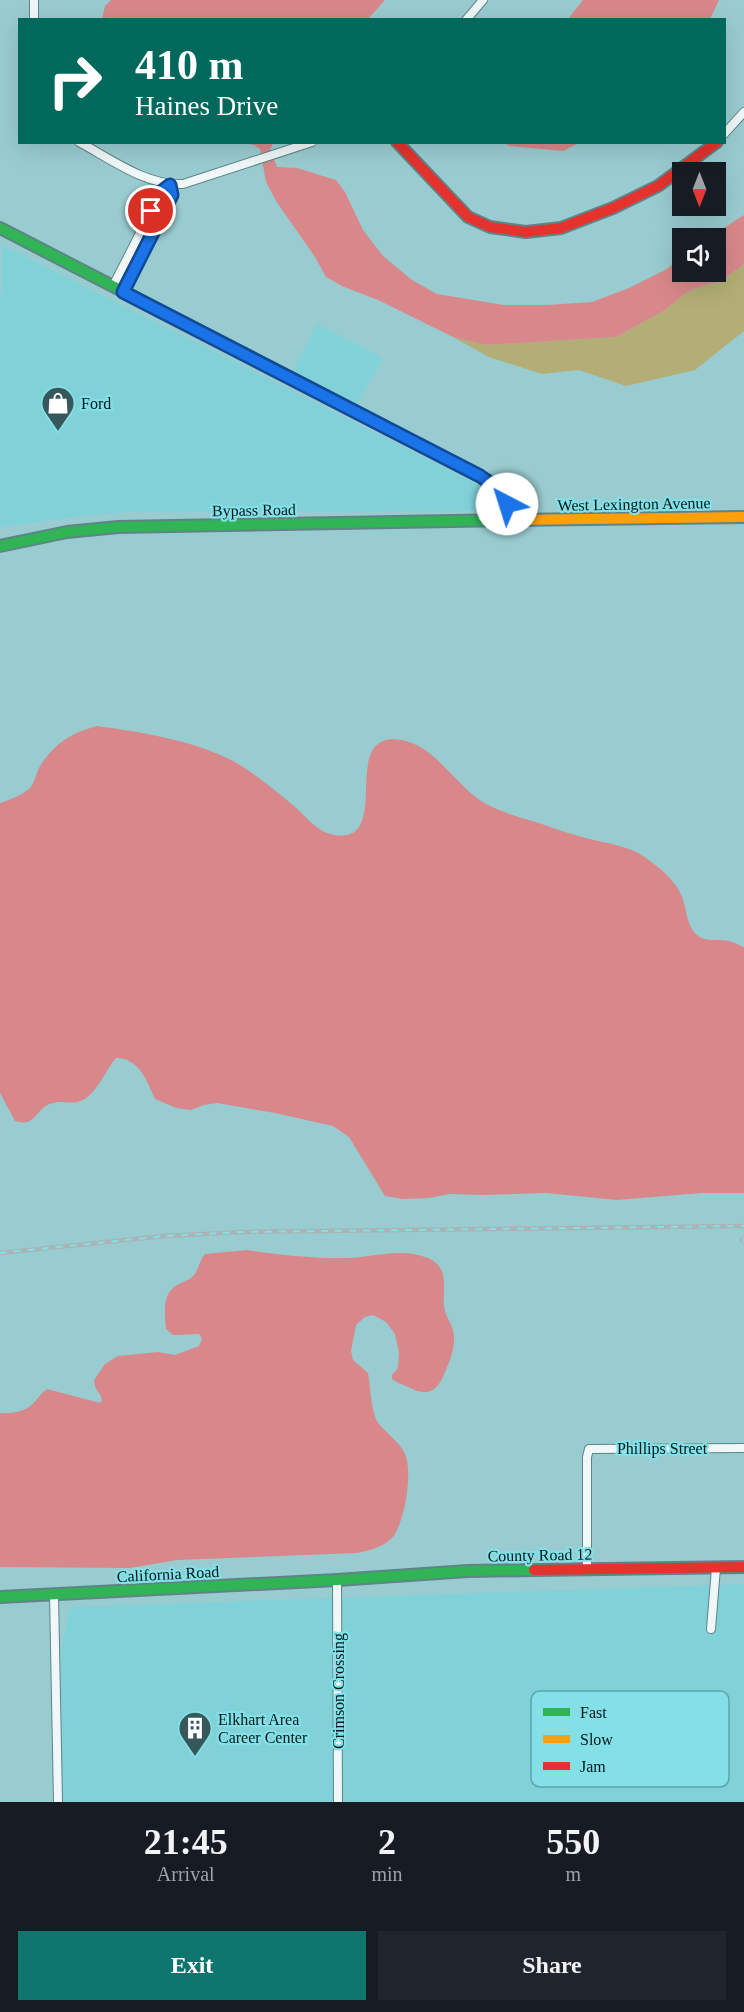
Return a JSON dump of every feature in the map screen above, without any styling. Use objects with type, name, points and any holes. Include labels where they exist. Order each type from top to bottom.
[{"type":"main road","points":[[399,144],[468,217],[490,227],[526,232],[561,228],[613,208],[658,186],[714,144]]},
{"type":"main road","points":[[0,228],[486,480],[494,485],[505,498],[509,520]]},
{"type":"main road","name":"West Lexington Avenue","points":[[509,520],[744,517]]},
{"type":"main road","name":"Bypass Road","points":[[0,546],[67,532],[118,527],[509,520]]},
{"type":"main road","name":"County Road 12","points":[[337,1580],[468,1571],[744,1567]]},
{"type":"main road","name":"California Road","points":[[0,1597],[337,1580]]},
{"type":"street","points":[[34,0],[34,18]]},
{"type":"street","points":[[468,18],[483,0]]},
{"type":"street","points":[[726,132],[744,112]]},
{"type":"street","points":[[83,144],[152,181],[170,185],[183,184],[306,144]]},
{"type":"street","points":[[113,286],[161,192],[170,185]]},
{"type":"street","points":[[123,292],[172,195],[170,185]]},
{"type":"street","name":"Phillips Street","points":[[587,1569],[588,1449],[744,1448]]},
{"type":"street","points":[[711,1629],[716,1568]]},
{"type":"street","name":"Crimson Crossing","points":[[337,1580],[338,1802]]},
{"type":"street","points":[[54,1595],[58,1802]]},
{"type":"shaded area","points":[[111,0],[385,0],[369,18],[102,18],[105,6]]},
{"type":"shaded area","points":[[583,0],[719,0],[710,18],[569,18]]},
{"type":"shaded area","points":[[248,144],[273,144],[270,150],[277,167],[297,168],[336,180],[345,192],[363,230],[383,256],[412,280],[437,294],[504,305],[592,302],[629,288],[672,265],[672,282],[720,282],[687,292],[665,310],[616,337],[486,345],[453,337],[326,277],[266,182],[260,149]]},
{"type":"shaded area","points":[[506,144],[577,144],[563,151]]},
{"type":"shaded area","points":[[744,215],[744,264],[726,278],[726,228],[724,228]]},
{"type":"shaded area","points":[[2,245],[489,490],[498,499],[496,509],[491,511],[128,512],[0,527]]},
{"type":"shaded area","points":[[744,264],[744,331],[695,370],[626,386],[579,370],[542,374],[489,357],[453,337],[486,345],[616,337],[665,310],[687,292],[705,285],[726,282],[726,278]]},
{"type":"shaded area","points":[[317,324],[383,358],[356,405],[293,371]]},
{"type":"shaded area","points":[[97,726],[184,742],[233,761],[264,782],[317,827],[334,835],[352,833],[361,823],[365,806],[367,768],[372,752],[382,741],[402,740],[427,751],[469,791],[492,807],[571,834],[624,847],[651,862],[667,875],[680,891],[687,917],[697,935],[705,939],[734,942],[744,947],[744,1193],[702,1193],[617,1200],[546,1193],[450,1194],[403,1199],[385,1196],[349,1137],[333,1126],[217,1103],[191,1110],[176,1108],[155,1099],[145,1078],[136,1066],[124,1059],[116,1058],[85,1099],[77,1102],[53,1103],[43,1108],[28,1122],[15,1121],[0,1093],[0,803],[30,788],[40,766],[64,740]]},
{"type":"shaded area","points":[[247,1250],[271,1254],[335,1258],[408,1253],[428,1258],[440,1268],[444,1282],[445,1311],[453,1329],[454,1340],[444,1375],[433,1390],[423,1392],[392,1379],[392,1375],[398,1368],[399,1353],[395,1334],[386,1322],[373,1315],[365,1317],[356,1325],[351,1351],[353,1360],[368,1373],[376,1419],[402,1449],[407,1462],[408,1485],[404,1511],[391,1539],[379,1547],[357,1553],[177,1560],[130,1568],[0,1567],[0,1413],[26,1409],[47,1389],[100,1403],[102,1400],[94,1380],[105,1364],[118,1356],[158,1352],[175,1355],[199,1346],[202,1339],[199,1334],[173,1335],[166,1329],[167,1297],[175,1286],[194,1275],[205,1254]]},
{"type":"shaded area","points":[[744,1584],[744,1802],[62,1802],[61,1651],[70,1607]]},
{"type":"railway","points":[[0,1253],[165,1236],[242,1232],[744,1226]]},
{"type":"traffic: fast","points":[[0,228],[326,396]]},
{"type":"traffic: fast","points":[[0,546],[67,532],[118,527],[509,520]]},
{"type":"traffic: fast","points":[[0,1597],[468,1571],[534,1570]]},
{"type":"traffic: slow","points":[[326,396],[487,480],[503,497],[509,520],[744,517]]},
{"type":"traffic: jam","points":[[399,144],[468,217],[490,227],[526,232],[561,228],[613,208],[658,186],[714,144]]},
{"type":"traffic: jam","points":[[534,1570],[744,1567]]},
{"type":"place","name":"Ford","points":[[58,432]]},
{"type":"place","name":"Elkhart Area Career Center","points":[[195,1757]]},
{"type":"route","points":[[151,211],[161,192],[170,185],[172,195],[123,292],[480,476],[501,491],[507,504]]}]
